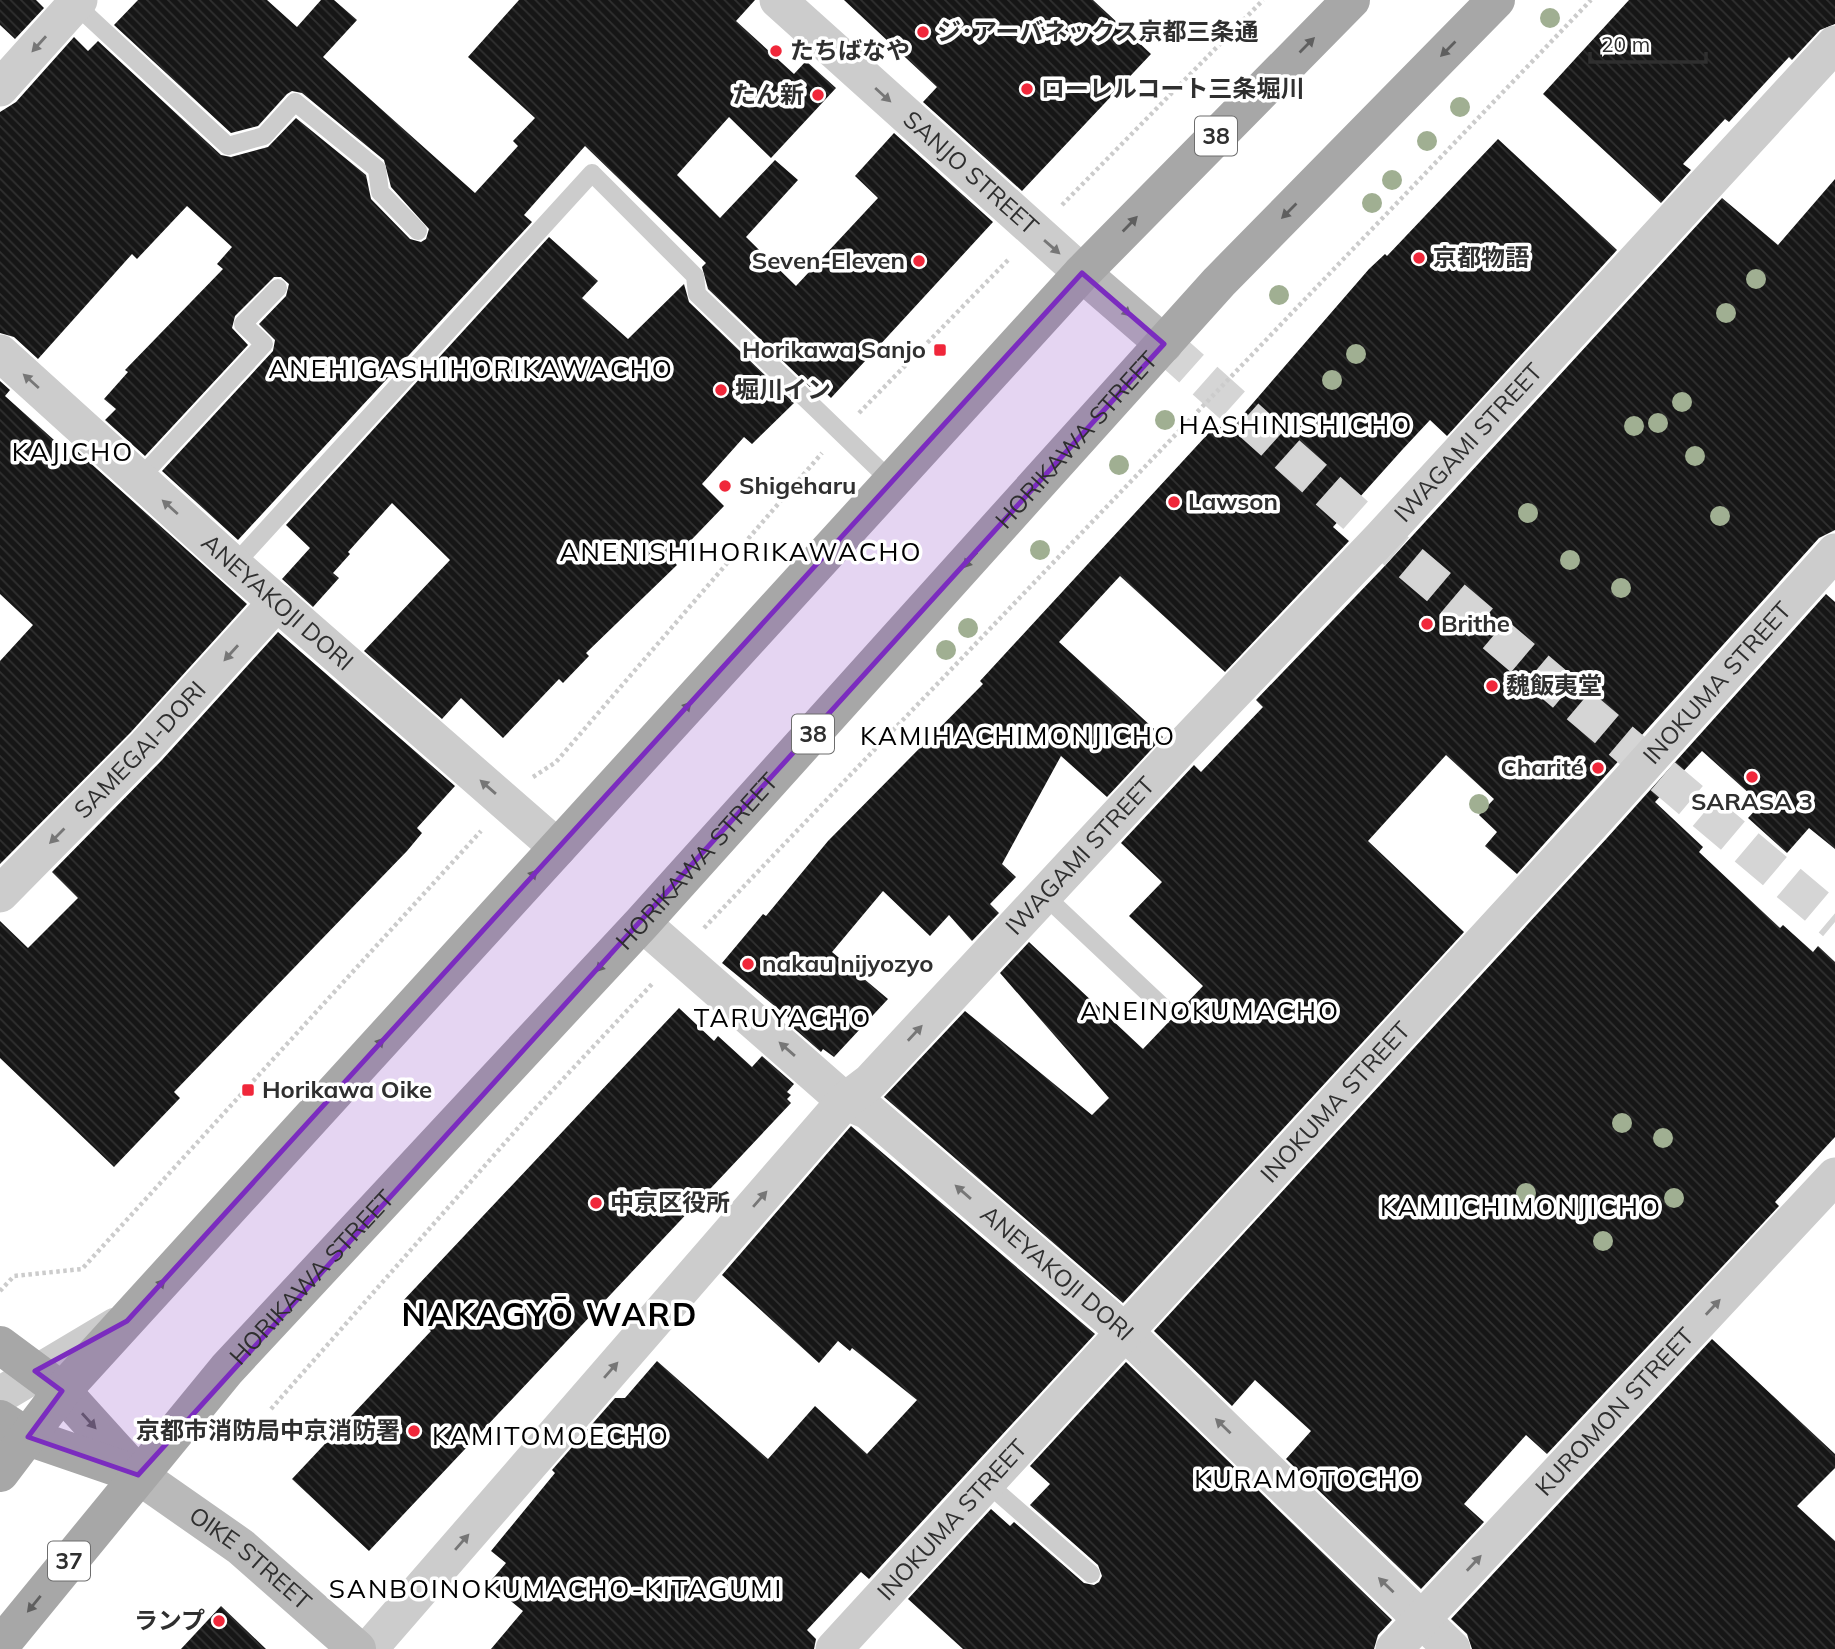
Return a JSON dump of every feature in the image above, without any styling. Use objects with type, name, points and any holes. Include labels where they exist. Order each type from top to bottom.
[{"type":"main road","name":"38","points":[[49,1381],[127,1321],[1082,273],[1351,0]]},
{"type":"main road","name":"HORIKAWA STREET","points":[[0,1646],[236,1358],[642,923],[1219,282],[1496,0]]},
{"type":"main road","name":"OIKE STREET","points":[[0,1345],[49,1381],[138,1475]]},
{"type":"main road","points":[[0,1473],[14,1428],[49,1381]]},
{"type":"main road","name":"OIKE STREET","points":[[14,1428],[138,1475]]},
{"type":"street","name":"SANJO STREET","points":[[778,0],[1035,233],[1164,344]]},
{"type":"street","points":[[0,88],[77,2]]},
{"type":"street","name":"IWAGAMI STREET","points":[[369,1649],[845,1101],[870,1082],[1381,538],[1835,44]]},
{"type":"street","name":"ANEYAKOJI DORI","points":[[0,353],[234,565],[558,848]]},
{"type":"street","name":"INOKUMA STREET","points":[[834,1649],[1591,824],[1835,552]]},
{"type":"street","name":"SAMEGAI-DORI","points":[[0,894],[146,746],[277,602]]},
{"type":"street","name":"ANEYAKOJI DORI","points":[[642,923],[845,1101],[868,1111],[1125,1332],[1452,1649]]},
{"type":"street","name":"KUROMON STREET","points":[[1394,1649],[1835,1176]]},
{"type":"street","points":[[0,1395],[49,1381]]},
{"type":"street","name":"OIKE STREET","points":[[138,1475],[242,1547],[357,1649]]},
{"type":"lane","points":[[77,2],[228,146],[264,136],[295,102],[377,169],[380,192],[418,231]]},
{"type":"lane","points":[[234,565],[592,173],[695,275],[697,294],[892,482]]},
{"type":"lane","points":[[139,479],[264,344],[243,324],[278,288]]},
{"type":"lane","points":[[1044,895],[1163,1007]]},
{"type":"lane","points":[[987,1483],[1091,1574]]},
{"type":"path","points":[[0,1291],[15,1276],[82,1269],[526,782],[556,762],[840,432],[1263,0]]},
{"type":"path","points":[[271,1409],[532,1112],[679,955],[1591,0]]},
{"type":"highlighted area","points":[[1082,273],[1164,344],[138,1475],[28,1437],[62,1391],[35,1371],[127,1321]]},
{"type":"building","points":[[0,0],[36,0],[44,8],[15,39],[0,25]]},
{"type":"building","points":[[138,0],[267,0],[297,27],[321,0],[334,0],[357,20],[323,57],[475,193],[518,146],[513,141],[535,118],[468,57],[519,0],[755,0],[736,21],[794,74],[806,61],[836,88],[771,158],[729,117],[677,175],[720,218],[775,160],[798,180],[746,237],[796,286],[878,198],[855,176],[894,133],[993,222],[831,398],[815,382],[810,387],[708,289],[702,267],[706,263],[585,146],[524,215],[532,222],[238,540],[162,471],[273,351],[275,340],[259,324],[286,296],[289,284],[281,277],[274,277],[235,316],[232,328],[248,345],[145,456],[105,420],[116,409],[104,399],[128,372],[125,370],[223,269],[217,264],[232,247],[187,206],[137,259],[132,254],[38,359],[14,337],[0,333],[0,112],[16,102],[74,37],[88,51],[98,41],[221,155],[231,157],[268,147],[296,118],[366,175],[371,199],[410,239],[421,242],[426,239],[429,229],[391,187],[384,160],[302,93],[292,91],[287,94],[258,126],[231,133],[114,25]]},
{"type":"building","name":"ローレルコート三条堀川","points":[[844,0],[1093,0],[1151,54],[1022,191],[923,102],[937,87]]},
{"type":"building","points":[[1629,0],[1835,0],[1835,24],[1820,30],[1792,60],[1789,57],[1729,122],[1725,119],[1683,164],[1691,170],[1661,203],[1543,94]]},
{"type":"building","points":[[1498,139],[1617,250],[1447,436],[1430,420],[1402,450],[1333,527],[1349,541],[1225,672],[1120,576],[1059,642],[1163,737],[1107,797],[1061,756],[1002,864],[1016,877],[990,904],[999,913],[972,941],[949,915],[930,936],[883,891],[832,952],[888,999],[834,1057],[823,1049],[821,1052],[790,1025],[793,1021],[722,963],[763,914],[766,916],[828,841],[983,684],[980,681],[1217,424],[1227,433],[1369,269],[1385,254],[1387,256]]},
{"type":"building","points":[[1835,179],[1835,530],[1819,538],[1517,874],[1485,846],[1497,832],[1479,815],[1494,799],[1446,755],[1368,841],[1464,932],[1123,1303],[884,1097],[965,1011],[1092,1115],[1109,1098],[1000,973],[1029,942],[1143,1049],[1203,986],[1129,916],[1162,882],[1121,843],[1194,765],[1201,772],[1263,707],[1256,700],[1381,570],[1722,198],[1778,245]]},
{"type":"building","points":[[549,237],[598,281],[582,298],[628,339],[684,284],[689,302],[794,403],[752,444],[744,437],[702,484],[724,506],[672,560],[677,565],[586,653],[589,656],[563,683],[559,679],[503,738],[461,698],[442,719],[364,651],[450,560],[392,503],[348,552],[350,554],[333,573],[339,578],[313,607],[282,579],[310,548],[286,525]]},
{"type":"building","points":[[0,381],[10,390],[5,396],[73,457],[77,451],[247,604],[131,732],[0,864],[0,661],[33,625],[0,594]]},
{"type":"building","points":[[1826,594],[1835,602],[1835,849],[1809,828],[1787,853],[1748,818],[1761,804],[1702,751],[1655,802],[1703,847],[1699,852],[1780,928],[1783,925],[1813,952],[1818,946],[1835,962],[1835,1137],[1775,1202],[1779,1206],[1547,1454],[1526,1435],[1464,1504],[1484,1522],[1421,1589],[1286,1459],[1311,1431],[1255,1380],[1232,1406],[1154,1331],[1607,838]]},
{"type":"building","points":[[278,632],[455,786],[417,828],[422,833],[407,851],[174,1092],[180,1098],[114,1167],[0,1058],[0,921],[28,948],[78,898],[52,872],[162,760]]},
{"type":"building","name":"中京区役所","points":[[679,1008],[714,1041],[718,1036],[752,1067],[762,1056],[794,1084],[787,1092],[791,1095],[787,1099],[791,1103],[369,1551],[292,1479],[431,1331],[401,1303]]},
{"type":"building","points":[[851,1126],[1095,1334],[869,1579],[861,1572],[807,1630],[816,1639],[814,1649],[491,1649],[523,1611],[489,1583],[506,1563],[491,1551],[555,1473],[552,1470],[615,1398],[625,1398],[657,1361],[768,1459],[815,1406],[867,1454],[917,1400],[852,1348],[850,1351],[838,1341],[819,1363],[722,1275]]},
{"type":"building","points":[[1712,1339],[1835,1454],[1835,1468],[1797,1506],[1835,1541],[1835,1649],[1472,1649],[1467,1634],[1451,1619]]},
{"type":"building","points":[[1126,1362],[1392,1620],[1378,1635],[1374,1649],[963,1649],[908,1599],[991,1509],[1010,1526],[1014,1522],[1084,1583],[1094,1585],[1099,1582],[1102,1576],[1098,1565],[1030,1505],[1050,1484],[1030,1466]]},
{"type":"building","points":[[221,1606],[266,1649],[181,1649]]},
{"type":"tunnel","points":[[1164,344],[1381,538],[1835,922]]},
{"type":"place","name":"ジ･アーバネックス京都三条通","points":[[923,32]]},
{"type":"place","name":"たちばなや","points":[[776,51]]},
{"type":"place","name":"ローレルコート三条堀川","points":[[1027,89]]},
{"type":"place","name":"たん新","points":[[818,95]]},
{"type":"place","name":"京都物語","points":[[1419,258]]},
{"type":"place","name":"Seven-Eleven","points":[[919,261]]},
{"type":"place","name":"Horikawa Sanjo","points":[[940,350]]},
{"type":"place","name":"堀川イン","points":[[721,390]]},
{"type":"place","name":"Shigeharu","points":[[725,486]]},
{"type":"place","name":"Lawson","points":[[1174,502]]},
{"type":"place","name":"Brithe","points":[[1427,624]]},
{"type":"place","name":"魏飯夷堂","points":[[1492,686]]},
{"type":"place","name":"Charité","points":[[1598,768]]},
{"type":"place","name":"SARASA 3","points":[[1752,777]]},
{"type":"place","name":"nakau nijyozyo","points":[[748,964]]},
{"type":"place","name":"Horikawa Oike","points":[[248,1090]]},
{"type":"place","name":"中京区役所","points":[[596,1203]]},
{"type":"place","name":"京都市消防局中京消防署","points":[[414,1431]]},
{"type":"place","name":"ランプ","points":[[219,1621]]},
{"type":"district","name":"ANEHIGASHIHORIKAWACHO","points":[[471,369]]},
{"type":"district","name":"HASHINISHICHO","points":[[1296,425]]},
{"type":"district","name":"KAJICHO","points":[[73,452]]},
{"type":"district","name":"ANENISHIHORIKAWACHO","points":[[741,552]]},
{"type":"district","name":"KAMIHACHIMONJICHO","points":[[1018,736]]},
{"type":"district","name":"ANEINOKUMACHO","points":[[1210,1011]]},
{"type":"district","name":"TARUYACHO","points":[[783,1018]]},
{"type":"district","name":"KAMIICHIMONJICHO","points":[[1521,1207]]},
{"type":"district","name":"NAKAGYŌ WARD","points":[[550,1315]]},
{"type":"district","name":"KAMITOMOECHO","points":[[551,1436]]},
{"type":"district","name":"KURAMOTOCHO","points":[[1308,1479]]},
{"type":"district","name":"SANBOINOKUMACHO-KITAGUMI","points":[[556,1589]]}]
